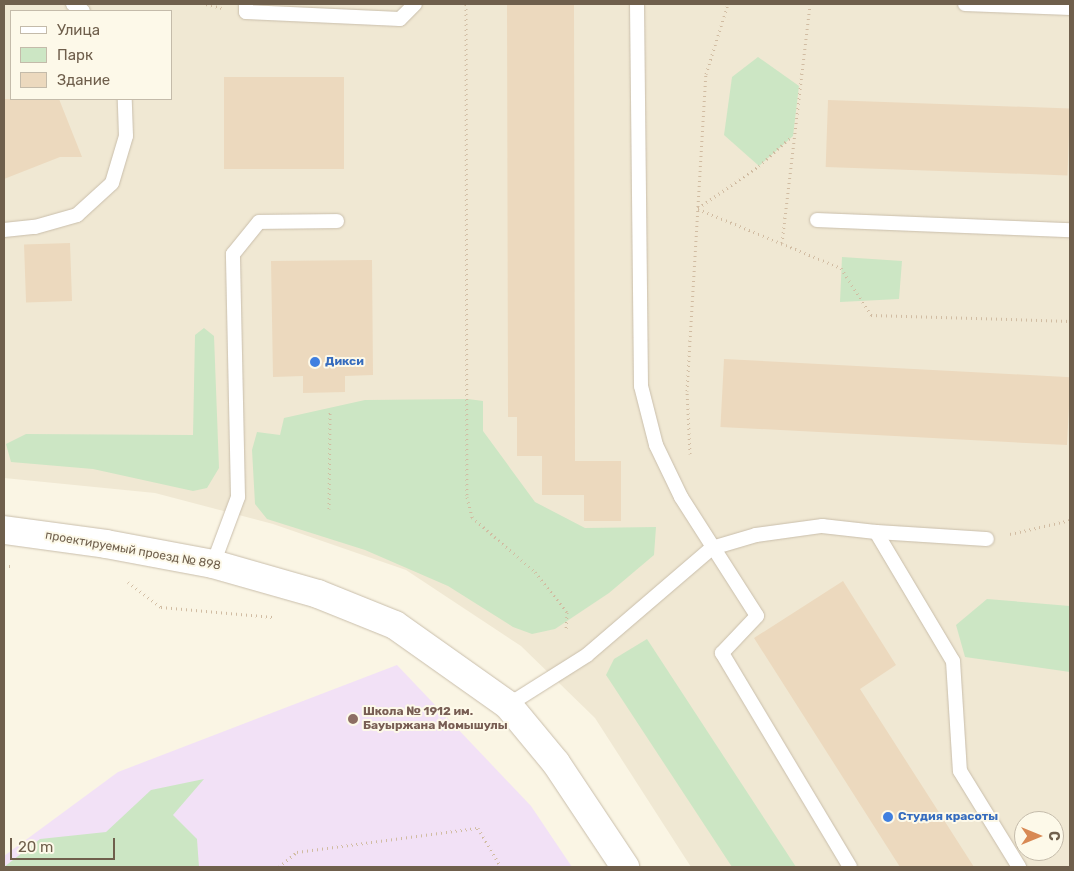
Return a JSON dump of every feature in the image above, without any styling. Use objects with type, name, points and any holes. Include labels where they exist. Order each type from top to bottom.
[{"type":"main road","name":"проектируемый проезд № 898","points":[[4,530],[106,544],[213,564],[318,594],[396,625],[508,705],[556,763],[625,867]]},
{"type":"lane","points":[[246,4],[246,12],[400,20],[415,4]]},
{"type":"lane","points":[[636,4],[641,386],[656,445],[682,497],[712,548],[757,616],[722,653],[850,867]]},
{"type":"lane","points":[[964,4],[1070,8]]},
{"type":"lane","points":[[4,230],[35,227],[78,215],[112,183],[126,136],[125,100]]},
{"type":"lane","points":[[817,220],[1070,230]]},
{"type":"lane","points":[[213,564],[238,497],[233,254],[259,222],[337,221]]},
{"type":"lane","points":[[508,705],[587,655],[712,548],[756,535],[822,526],[876,532],[987,539]]},
{"type":"lane","points":[[876,532],[953,661],[960,771],[1019,867]]},
{"type":"path","points":[[466,4],[467,497],[472,516],[535,572],[567,612],[566,630]]},
{"type":"path","points":[[682,497],[691,479],[687,392],[706,74],[728,4]]},
{"type":"path","points":[[782,242],[810,4]]},
{"type":"path","points":[[698,208],[759,166],[793,136]]},
{"type":"path","points":[[698,208],[841,268],[871,315],[1070,321]]},
{"type":"path","points":[[329,509],[330,410]]},
{"type":"path","points":[[987,539],[1070,520]]},
{"type":"path","points":[[4,566],[22,567]]},
{"type":"path","points":[[123,578],[161,607],[276,617]]},
{"type":"path","points":[[278,867],[297,852],[478,828],[501,867]]},
{"type":"shaded area","points":[[4,4],[1070,4],[1070,867],[691,867],[595,718],[521,646],[406,570],[273,524],[155,493],[4,478]]},
{"type":"shaded area","name":"Школа № 1912 им. Бауыржана Момышулы","points":[[397,665],[531,806],[572,867],[4,867],[4,856],[118,772]]},
{"type":"green space","points":[[758,57],[799,86],[793,136],[759,166],[724,135],[732,77]]},
{"type":"green space","points":[[842,257],[902,261],[899,299],[840,302]]},
{"type":"green space","points":[[204,328],[214,336],[219,468],[207,488],[193,491],[93,469],[11,462],[6,444],[26,434],[193,435],[195,335]]},
{"type":"green space","points":[[468,399],[483,401],[483,431],[535,502],[585,528],[656,527],[654,555],[609,593],[555,629],[532,634],[513,627],[448,586],[365,550],[267,519],[255,504],[252,450],[257,432],[280,435],[284,418],[365,400]]},
{"type":"green space","points":[[987,599],[1070,606],[1070,672],[965,657],[956,625]]},
{"type":"green space","points":[[647,639],[796,867],[732,867],[606,675],[614,659]]},
{"type":"green space","points":[[204,779],[173,815],[197,839],[199,867],[4,867],[40,839],[106,832],[151,790]]},
{"type":"building","points":[[507,4],[574,4],[575,461],[621,461],[621,521],[584,521],[584,495],[542,495],[542,456],[517,456],[517,417],[508,417]]},
{"type":"building","points":[[224,77],[344,77],[344,169],[224,169]]},
{"type":"building","points":[[4,99],[59,100],[82,157],[60,157],[4,179]]},
{"type":"building","points":[[828,100],[1070,108],[1068,175],[826,167]]},
{"type":"building","points":[[70,243],[72,301],[26,303],[24,245]]},
{"type":"building","points":[[372,260],[373,375],[345,376],[345,392],[303,393],[303,376],[273,377],[271,261]]},
{"type":"building","points":[[724,359],[1070,377],[1067,445],[720,427]]},
{"type":"building","points":[[843,581],[896,665],[860,689],[974,867],[900,867],[754,638]]},
{"type":"place","name":"Дикси","points":[[315,362]]},
{"type":"place","name":"Школа № 1912 им. Бауыржана Момышулы","points":[[353,719]]},
{"type":"place","name":"Студия красоты","points":[[888,817]]}]
